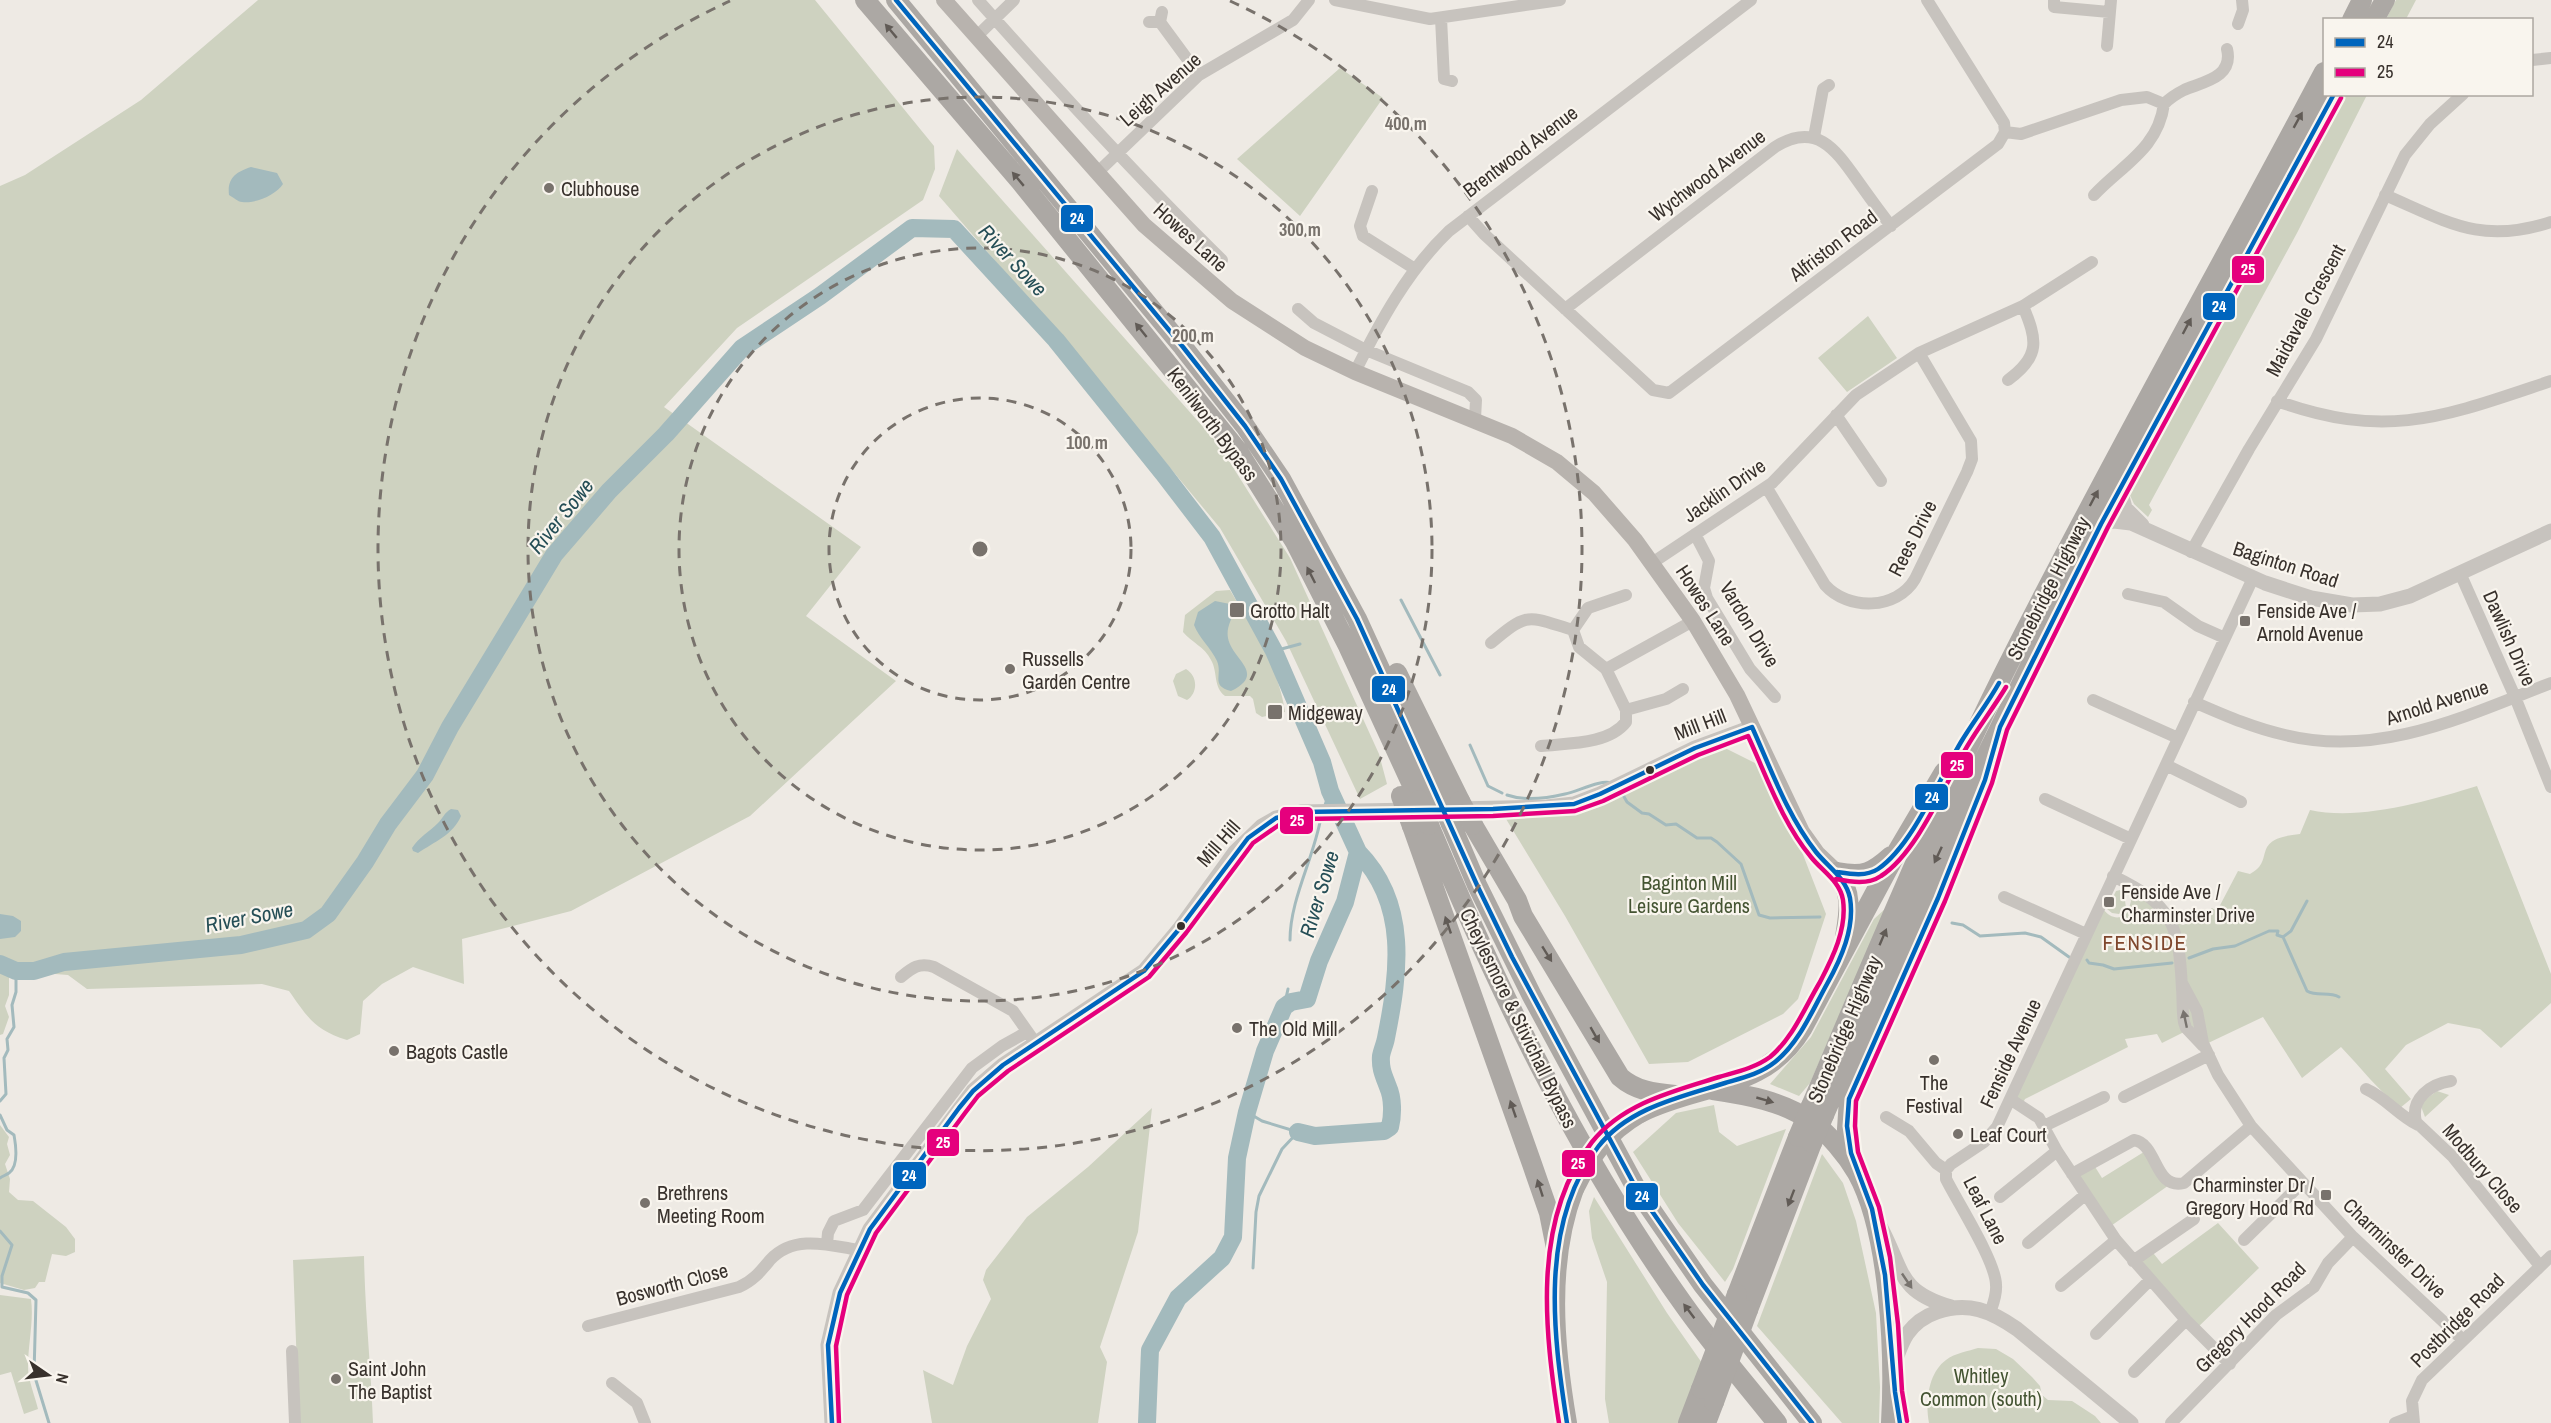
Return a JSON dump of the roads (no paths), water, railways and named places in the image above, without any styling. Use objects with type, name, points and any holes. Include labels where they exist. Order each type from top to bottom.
[{"type":"highway","name":"Kenilworth Bypass","points":[[865,0],[1020,181],[1238,452],[1295,542],[1348,646]]},
{"type":"highway","name":"Kenilworth Bypass","points":[[896,0],[1183,347],[1245,426],[1281,479],[1357,618],[1403,718]]},
{"type":"highway","points":[[2353,18],[2362,0]]},
{"type":"highway","points":[[2375,18],[2385,0]]},
{"type":"highway","name":"Stonebridge Highway","points":[[1688,1423],[1708,1395],[1805,1140],[1923,843],[1991,699],[2096,495],[2323,76]]},
{"type":"highway","name":"Stonebridge Highway","points":[[1817,1111],[1927,877],[2101,524],[2333,96]]},
{"type":"highway","points":[[1183,347],[1211,369],[1252,420],[1279,461],[1363,603],[1451,801]]},
{"type":"highway","name":"Cheylesmore & Stivichall Bypass","points":[[1348,646],[1420,825],[1560,1106],[1586,1152],[1684,1306],[1777,1423]]},
{"type":"highway","points":[[1557,1253],[1574,1189],[1598,1147],[1619,1126],[1640,1113],[1683,1095],[1761,1071],[1786,1052],[1843,955],[1898,850],[1963,738],[1991,699]]},
{"type":"highway","name":"Cheylesmore & Stivichall Bypass","points":[[1403,718],[1463,824],[1477,885],[1532,996],[1636,1188],[1703,1285],[1812,1423]]},
{"type":"highway","points":[[1892,1423],[1892,1380],[1886,1286],[1872,1210],[1856,1171],[1847,1129],[1849,1099],[1938,898],[1985,780],[2000,727]]},
{"type":"highway","points":[[1463,824],[1512,903],[1523,916],[1620,1077],[1633,1087],[1647,1092],[1683,1095]]},
{"type":"highway","points":[[1420,825],[1549,1213],[1557,1253],[1557,1331],[1567,1423]]},
{"type":"highway","points":[[1837,872],[1870,873],[1879,868],[1898,850]]},
{"type":"highway","points":[[1837,872],[1844,881],[1850,902],[1843,955]]},
{"type":"highway","points":[[1708,1089],[1764,1100],[1804,1117],[1831,1139],[1856,1171]]},
{"type":"highway","points":[[1892,1380],[1900,1423]]},
{"type":"highway","name":"Stonebridge Highway","points":[[1706,1423],[1708,1395]]},
{"type":"main road","name":"Howes Lane","points":[[944,0],[1144,225],[1232,301],[1305,348],[1355,372],[1475,419],[1535,449],[1577,478],[1613,514],[1652,563],[1693,621],[1722,668],[1802,832],[1817,853],[1837,872]]},
{"type":"street","name":"Howes Lane","points":[[978,0],[1062,96],[1156,196],[1222,260]]},
{"type":"street","points":[[976,37],[1014,0]]},
{"type":"street","name":"Leigh Avenue","points":[[1098,172],[1199,75],[1293,20],[1309,0]]},
{"type":"street","points":[[1335,0],[1364,3],[1418,18],[1441,18],[1560,0]]},
{"type":"street","name":"Brentwood Avenue","points":[[1355,372],[1415,269],[1431,248],[1468,216],[1751,0]]},
{"type":"street","points":[[1927,0],[2004,123],[2005,132],[2021,134],[2121,100],[2146,97],[2164,104]]},
{"type":"street","points":[[2054,0],[2054,7],[2110,6],[2107,46]]},
{"type":"street","points":[[2238,24],[2243,10],[2242,0]]},
{"type":"street","points":[[1441,18],[1444,79],[1452,81]]},
{"type":"street","points":[[1157,19],[1199,75]]},
{"type":"street","points":[[2094,195],[2139,153],[2157,132],[2164,104],[2181,91],[2207,83],[2218,76],[2227,63],[2227,49]]},
{"type":"street","points":[[2533,60],[2551,58]]},
{"type":"street","points":[[1829,85],[1823,89],[1814,137],[1840,155],[1891,226]]},
{"type":"street","name":"Maidavale Crescent","points":[[2191,552],[2332,308],[2385,195],[2414,143],[2430,124],[2461,96]]},
{"type":"street","name":"Alfriston Road","points":[[1468,216],[1484,234],[1653,390],[1669,393],[1998,144],[2005,132]]},
{"type":"street","name":"Wychwood Avenue","points":[[1565,309],[1775,147],[1798,137],[1814,137]]},
{"type":"street","points":[[1372,191],[1360,226],[1363,236],[1415,269]]},
{"type":"street","points":[[2385,195],[2438,219],[2467,229],[2502,232],[2551,222]]},
{"type":"street","name":"Jacklin Drive","points":[[1652,563],[1767,488],[1856,395],[1919,353],[2023,306],[2092,262]]},
{"type":"street","points":[[2008,380],[2026,364],[2033,348],[2033,330],[2023,306]]},
{"type":"street","points":[[1298,309],[1314,323],[1366,350],[1468,392],[1476,400],[1475,419]]},
{"type":"street","name":"Rees Drive","points":[[1767,488],[1825,585],[1833,594],[1849,601],[1875,602],[1892,601],[1905,593],[1915,579],[1967,472],[1972,453],[1968,435],[1919,353]]},
{"type":"street","points":[[2277,401],[2344,420],[2374,423],[2401,422],[2458,411],[2551,381]]},
{"type":"street","points":[[1836,414],[1881,481]]},
{"type":"street","name":"Baginton Road","points":[[2120,489],[2125,508],[2144,527]]},
{"type":"street","name":"Baginton Road","points":[[2101,524],[2118,521],[2144,527],[2191,552],[2253,578],[2318,600],[2367,605],[2410,596],[2551,531]]},
{"type":"street","name":"Vardon Drive","points":[[1695,534],[1709,561],[1704,588],[1707,598],[1750,669],[1775,697]]},
{"type":"street","name":"Dawlish Drive","points":[[2460,573],[2515,697],[2551,787]]},
{"type":"street","name":"Fenside Avenue","points":[[1946,1170],[1991,1135],[2010,1099],[2253,578]]},
{"type":"street","points":[[2128,594],[2164,602],[2198,626],[2225,638]]},
{"type":"street","points":[[1573,630],[1588,608],[1626,595]]},
{"type":"street","points":[[1491,643],[1514,624],[1531,617],[1573,630]]},
{"type":"street","points":[[1606,669],[1693,621]]},
{"type":"street","points":[[1541,746],[1582,741],[1615,733],[1626,722],[1626,710],[1606,669],[1602,663],[1579,647],[1573,630]]},
{"type":"street","name":"Arnold Avenue","points":[[2194,702],[2247,724],[2287,736],[2349,742],[2412,734],[2551,683]]},
{"type":"street","points":[[1626,710],[1666,699],[1683,689]]},
{"type":"street","points":[[2093,700],[2178,738]]},
{"type":"street","name":"Mill Hill","points":[[832,1423],[828,1373],[829,1336],[840,1293],[858,1250],[870,1229],[973,1091],[1032,1037],[1144,971],[1180,928],[1235,852],[1262,826],[1289,814],[1493,809],[1574,804],[1600,794],[1686,752],[1752,727]]},
{"type":"street","points":[[2166,765],[2241,802]]},
{"type":"street","points":[[2045,799],[2131,839]]},
{"type":"street","name":"Charminster Drive","points":[[2113,876],[2145,893],[2165,910],[2175,927],[2182,983],[2197,1011],[2207,1051],[2225,1087],[2251,1126],[2353,1237],[2463,1340]]},
{"type":"street","points":[[2004,897],[2086,934]]},
{"type":"street","points":[[901,977],[913,968],[924,964],[934,968],[1013,1011],[1032,1037]]},
{"type":"street","name":"Mill Hill","points":[[827,1244],[834,1221],[863,1210],[972,1068],[1002,1046],[1032,1037]]},
{"type":"street","points":[[2124,1097],[2207,1051]]},
{"type":"street","name":"Modbury Close","points":[[2418,1125],[2415,1114],[2421,1097],[2432,1087],[2451,1081]]},
{"type":"street","name":"Modbury Close","points":[[2366,1089],[2384,1097],[2398,1112],[2418,1125],[2453,1156],[2540,1266]]},
{"type":"street","points":[[2044,1126],[2104,1097]]},
{"type":"street","points":[[2010,1099],[2031,1112],[2044,1126],[2057,1151],[2116,1240],[2186,1320],[2230,1364]]},
{"type":"street","name":"Leaf Lane","points":[[1887,1117],[1909,1131],[1936,1163],[1946,1170],[1946,1179],[1978,1239],[1995,1278],[1996,1293],[1990,1313]]},
{"type":"street","points":[[2072,1174],[2134,1140],[2144,1144],[2165,1179],[2172,1184],[2184,1183],[2251,1126]]},
{"type":"street","points":[[2000,1197],[2057,1151]]},
{"type":"street","points":[[2244,1240],[2302,1183]]},
{"type":"street","points":[[2028,1243],[2085,1195]]},
{"type":"street","points":[[1872,1210],[1910,1287],[1923,1298],[1951,1307]]},
{"type":"street","points":[[2133,1261],[2194,1219]]},
{"type":"street","name":"Gregory Hood Road","points":[[2171,1423],[2276,1315],[2314,1287],[2328,1263],[2353,1237]]},
{"type":"street","points":[[2061,1286],[2116,1240]]},
{"type":"street","name":"Bosworth Close","points":[[588,1326],[739,1287],[754,1279],[782,1251],[801,1244],[827,1244],[858,1250]]},
{"type":"street","name":"Postbridge Road","points":[[2414,1420],[2412,1401],[2420,1384],[2551,1256]]},
{"type":"street","points":[[2096,1334],[2150,1280]]},
{"type":"street","points":[[1892,1380],[1902,1342],[1912,1328],[1924,1318],[1951,1307],[1968,1306],[2005,1320],[2131,1423]]},
{"type":"street","points":[[2134,1372],[2186,1320]]},
{"type":"street","points":[[292,1351],[295,1423]]},
{"type":"street","points":[[612,1383],[637,1403],[645,1423]]},
{"type":"street","points":[[2395,1423],[2414,1420]]},
{"type":"water","points":[[251,167],[277,173],[283,184],[265,198],[253,202],[240,202],[229,195],[229,184],[234,176]]},
{"type":"water","points":[[1215,601],[1230,604],[1234,610],[1228,627],[1228,638],[1247,672],[1241,684],[1231,691],[1219,683],[1217,661],[1194,625],[1198,612]]},
{"type":"water","points":[[451,809],[458,810],[461,816],[458,823],[442,838],[418,853],[413,851],[412,848],[418,841]]},
{"type":"water","points":[[0,914],[13,916],[21,921],[21,931],[15,937],[0,939]]},
{"type":"waterway","name":"River Sowe","points":[[0,964],[16,971],[34,971],[64,962],[241,945],[306,930],[328,914],[365,862],[388,824],[425,775],[450,727],[554,555],[609,491],[666,434],[742,348],[820,296],[912,228],[954,229],[1056,340],[1212,537],[1274,651],[1322,762],[1330,791],[1358,852],[1345,902],[1319,961],[1307,999],[1291,1002],[1284,1007],[1265,1051],[1247,1112],[1237,1158],[1233,1237],[1222,1258],[1178,1298],[1150,1350],[1147,1423]]},
{"type":"waterway","points":[[1401,600],[1440,675]]},
{"type":"waterway","points":[[1274,651],[1300,644]]},
{"type":"waterway","points":[[1470,745],[1488,786],[1502,793]]},
{"type":"waterway","points":[[1507,795],[1521,798],[1544,798],[1601,783],[1611,783]]},
{"type":"waterway","points":[[1325,805],[1330,791]]},
{"type":"waterway","points":[[1623,795],[1627,802],[1642,813],[1649,814],[1666,825],[1676,824],[1697,838],[1711,838],[1717,842],[1741,864],[1759,915],[1770,918],[1820,917]]},
{"type":"waterway","points":[[1290,940],[1294,909],[1321,817]]},
{"type":"waterway","points":[[1298,1132],[1315,1136],[1384,1131],[1390,1127],[1392,1101],[1383,1072],[1381,1054],[1391,1013],[1396,940],[1393,917],[1386,894],[1374,872],[1358,852]]},
{"type":"waterway","points":[[2189,958],[2213,949],[2235,946],[2269,931],[2278,931],[2277,935],[2283,937],[2291,931],[2307,901]]},
{"type":"waterway","points":[[1952,923],[1963,925],[1980,936],[2025,933],[2041,937],[2069,957]]},
{"type":"waterway","points":[[2283,937],[2307,991],[2339,997]]},
{"type":"waterway","points":[[2087,960],[2089,963],[2114,969],[2172,963]]},
{"type":"waterway","points":[[0,1101],[6,1094],[4,1058],[8,1050],[7,1039],[14,1027],[12,1005],[16,992],[16,971]]},
{"type":"waterway","points":[[1284,1007],[1288,989]]},
{"type":"waterway","points":[[1247,1112],[1262,1121],[1298,1132]]},
{"type":"waterway","points":[[0,1115],[7,1130],[14,1135],[16,1156],[12,1170],[0,1178]]},
{"type":"waterway","points":[[1253,1268],[1259,1196],[1282,1149],[1298,1132]]},
{"type":"waterway","points":[[0,1231],[12,1245],[2,1276],[2,1287],[28,1293],[36,1300],[34,1374],[49,1423]]},
{"type":"place","name":"Clubhouse","points":[[549,188]]},
{"type":"place","name":"Grotto Halt","points":[[1237,610]]},
{"type":"place","name":"Fenside Ave / Arnold Avenue","points":[[2245,621]]},
{"type":"place","name":"Russells Garden Centre","points":[[1010,669]]},
{"type":"place","name":"Midgeway","points":[[1275,712]]},
{"type":"place","name":"Fenside Ave / Charminster Drive","points":[[2109,902]]},
{"type":"place","name":"The Old Mill","points":[[1237,1028]]},
{"type":"place","name":"Bagots Castle","points":[[394,1051]]},
{"type":"place","name":"The Festival","points":[[1934,1060]]},
{"type":"place","name":"Leaf Court","points":[[1958,1134]]},
{"type":"place","name":"Charminster Dr / Gregory Hood Rd","points":[[2326,1195]]},
{"type":"place","name":"Brethrens Meeting Room","points":[[645,1203]]},
{"type":"place","name":"Saint John The Baptist","points":[[336,1379]]},
{"type":"district","name":"FENSIDE","points":[[2145,942]]},
{"type":"park label","name":"Baginton Mill Leisure Gardens","points":[[1689,894]]},
{"type":"park label","name":"Whitley Common (south)","points":[[1981,1386]]}]
